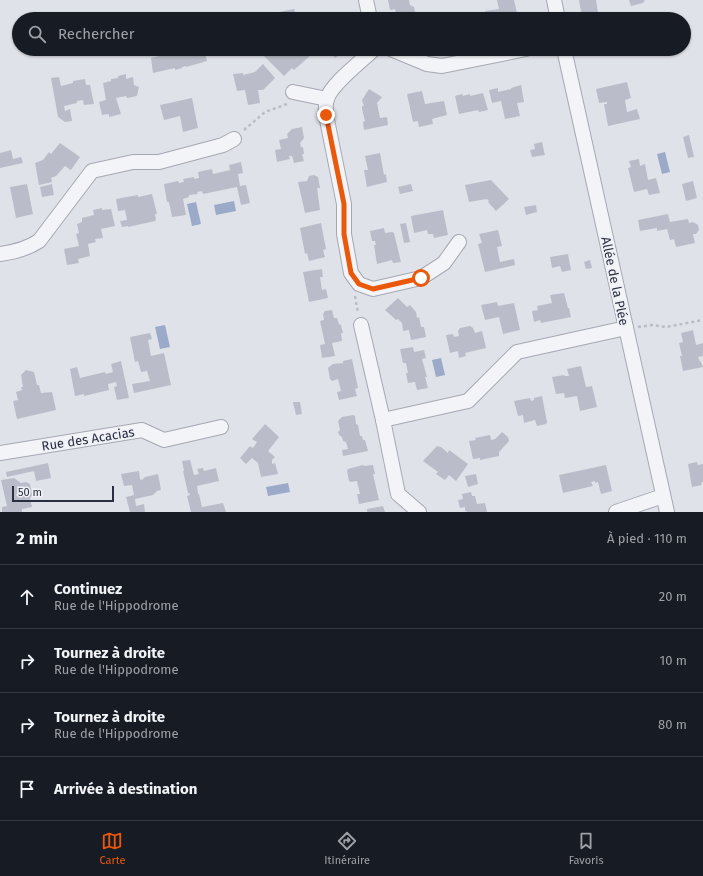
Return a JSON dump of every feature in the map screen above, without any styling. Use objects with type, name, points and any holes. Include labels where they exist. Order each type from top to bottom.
[{"type":"street","points":[[366,0],[369,12]]},
{"type":"street","points":[[554,0],[557,12]]},
{"type":"street","points":[[366,56],[334,86],[327,99],[326,115],[344,204],[344,234],[351,273],[359,284],[373,289],[421,278],[444,263],[459,242]]},
{"type":"street","points":[[408,56],[427,64],[442,66],[491,56]]},
{"type":"street","name":"Allée de la Plée","points":[[566,56],[666,512]]},
{"type":"street","points":[[293,92],[327,99]]},
{"type":"street","points":[[0,254],[22,250],[39,241],[92,171],[132,162],[159,162],[223,146],[234,139]]},
{"type":"street","points":[[361,325],[398,494],[419,512]]},
{"type":"street","points":[[383,420],[468,401],[516,352],[626,328]]},
{"type":"street","name":"Rue des Acacias","points":[[0,453],[142,430],[164,440],[221,427]]},
{"type":"street","points":[[616,512],[663,496]]},
{"type":"path","points":[[234,139],[265,112],[307,95]]},
{"type":"path","points":[[355,296],[361,325]]},
{"type":"path","points":[[626,328],[652,325],[666,327],[703,320]]},
{"type":"water","points":[[665,152],[670,172],[662,174],[657,154]]},
{"type":"water","points":[[234,201],[236,211],[216,215],[214,205]]},
{"type":"water","points":[[196,202],[201,224],[192,226],[187,204]]},
{"type":"water","points":[[165,325],[170,347],[160,349],[155,327]]},
{"type":"water","points":[[441,358],[445,375],[436,377],[432,360]]},
{"type":"water","points":[[288,483],[290,492],[268,496],[266,487]]},
{"type":"building","points":[[388,0],[409,0],[410,5],[414,7],[415,12],[396,12],[395,9],[390,10]]},
{"type":"building","points":[[497,0],[514,0],[517,12],[485,11],[499,9]]},
{"type":"building","points":[[579,0],[596,0],[598,12],[581,12]]},
{"type":"building","points":[[629,0],[645,0],[643,3],[631,6]]},
{"type":"building","points":[[294,9],[295,12],[279,12]]},
{"type":"building","points":[[159,56],[206,56],[207,61],[175,70],[175,68],[153,73],[151,58]]},
{"type":"building","points":[[264,56],[310,56],[294,70],[292,68],[284,76]]},
{"type":"building","points":[[263,64],[275,78],[263,90],[258,90],[260,103],[248,105],[245,90],[237,91],[233,74],[243,73],[243,75],[255,72]]},
{"type":"building","points":[[126,74],[126,79],[133,77],[134,85],[139,87],[137,96],[116,98],[121,114],[109,117],[109,114],[102,115],[99,102],[106,100],[103,83]]},
{"type":"building","points":[[59,77],[61,86],[73,83],[73,81],[85,79],[86,85],[90,85],[94,104],[84,105],[83,100],[64,106],[65,111],[70,109],[72,121],[65,122],[58,117],[51,78]]},
{"type":"building","points":[[627,82],[631,98],[625,100],[627,112],[637,109],[640,119],[608,126],[604,104],[607,104],[607,102],[599,103],[596,89]]},
{"type":"building","points":[[521,85],[524,102],[517,103],[520,116],[505,119],[501,101],[492,103],[489,90],[498,88],[498,92]]},
{"type":"building","points":[[369,89],[382,97],[377,103],[380,118],[387,117],[388,125],[364,130],[363,122],[365,121],[362,106],[364,106],[362,100]]},
{"type":"building","points":[[422,91],[425,104],[444,101],[447,115],[432,119],[433,124],[419,127],[418,121],[413,122],[407,94]]},
{"type":"building","points":[[483,93],[488,110],[479,112],[478,110],[459,114],[455,96],[470,94],[470,96]]},
{"type":"building","points":[[192,98],[198,128],[183,132],[180,116],[164,120],[160,105]]},
{"type":"building","points":[[302,127],[304,138],[300,143],[301,147],[303,147],[304,154],[302,154],[304,161],[294,163],[292,156],[289,156],[290,159],[277,162],[275,150],[281,149],[279,140],[288,138],[287,134],[292,129]]},
{"type":"building","points":[[689,135],[694,157],[688,158],[683,137]]},
{"type":"building","points":[[542,142],[545,155],[532,157],[530,150],[535,149],[534,144]]},
{"type":"building","points":[[60,143],[80,157],[71,170],[65,166],[56,176],[51,178],[52,182],[39,185],[35,163],[43,160],[49,152],[51,154]]},
{"type":"building","points":[[11,150],[13,159],[21,157],[23,163],[0,168],[0,153]]},
{"type":"building","points":[[380,153],[384,175],[386,174],[387,182],[367,187],[364,170],[368,170],[365,156]]},
{"type":"building","points":[[639,159],[640,166],[645,164],[648,180],[656,178],[660,193],[649,195],[647,189],[634,192],[628,168],[631,167],[629,161]]},
{"type":"building","points":[[241,162],[243,173],[238,174],[240,186],[246,185],[250,203],[241,205],[237,187],[203,194],[202,191],[197,192],[198,194],[189,195],[189,197],[183,199],[186,215],[172,217],[169,202],[167,202],[164,184],[178,181],[179,183],[184,182],[183,179],[194,177],[194,179],[199,178],[198,172],[212,169],[213,174],[230,170],[229,165]]},
{"type":"building","points":[[314,175],[318,177],[320,188],[317,188],[320,210],[305,213],[298,182],[307,181],[309,176]]},
{"type":"building","points":[[491,180],[509,199],[496,211],[487,199],[469,202],[465,185]]},
{"type":"building","points":[[693,181],[697,198],[686,201],[682,184]]},
{"type":"building","points":[[27,184],[33,214],[16,218],[10,187]]},
{"type":"building","points":[[52,184],[54,195],[42,197],[40,187]]},
{"type":"building","points":[[411,184],[413,191],[400,194],[398,187]]},
{"type":"building","points":[[152,194],[157,214],[155,214],[155,221],[122,227],[120,221],[127,220],[125,210],[118,211],[116,199]]},
{"type":"building","points":[[536,205],[537,212],[526,215],[524,207]]},
{"type":"building","points":[[102,208],[102,210],[111,209],[115,226],[101,229],[103,238],[95,239],[96,242],[88,244],[90,256],[78,259],[79,263],[67,265],[64,249],[79,246],[76,234],[79,233],[77,224],[82,222],[82,218],[94,215],[93,210]]},
{"type":"building","points":[[443,210],[448,235],[434,238],[433,234],[428,234],[427,230],[414,233],[411,216]]},
{"type":"building","points":[[668,214],[670,222],[688,219],[689,223],[693,222],[698,225],[699,230],[696,234],[693,234],[695,243],[676,247],[674,239],[670,240],[667,229],[657,231],[657,228],[640,231],[638,220]]},
{"type":"building","points":[[321,223],[326,249],[323,250],[325,257],[309,261],[307,253],[305,254],[300,228]]},
{"type":"building","points":[[406,223],[410,242],[404,243],[400,224]]},
{"type":"building","points":[[384,228],[385,233],[394,233],[401,262],[393,263],[392,260],[377,264],[374,245],[376,245],[375,241],[372,241],[370,231]]},
{"type":"building","points":[[498,230],[502,246],[497,247],[500,262],[514,259],[515,265],[485,272],[478,244],[482,243],[479,234]]},
{"type":"building","points":[[568,254],[571,270],[562,272],[560,266],[552,268],[550,257]]},
{"type":"building","points":[[590,260],[592,268],[586,269],[584,262]]},
{"type":"building","points":[[322,269],[323,277],[320,277],[322,290],[326,289],[328,298],[309,302],[303,272]]},
{"type":"building","points":[[564,293],[571,317],[541,323],[540,320],[534,322],[532,311],[538,310],[537,306],[552,303],[550,295]]},
{"type":"building","points":[[398,298],[407,307],[410,305],[416,312],[417,318],[419,317],[421,327],[424,327],[426,337],[411,340],[409,330],[403,331],[402,323],[398,319],[396,320],[385,310]]},
{"type":"building","points":[[497,302],[498,306],[514,303],[520,330],[503,334],[499,317],[485,320],[481,305]]},
{"type":"building","points":[[332,310],[334,318],[337,318],[339,324],[341,325],[343,333],[341,333],[342,341],[332,343],[335,356],[322,358],[320,345],[325,344],[320,321],[324,320],[323,314],[325,311]]},
{"type":"building","points":[[470,326],[473,328],[475,333],[482,331],[486,348],[465,353],[466,356],[459,358],[458,351],[450,353],[446,335],[453,334],[454,337],[459,336],[458,331],[460,328]]},
{"type":"building","points":[[693,330],[696,345],[703,343],[703,356],[698,357],[703,367],[683,371],[679,343],[683,342],[681,333]]},
{"type":"building","points":[[150,333],[152,339],[148,340],[151,356],[164,353],[171,385],[134,393],[132,384],[150,381],[147,371],[141,372],[138,361],[135,362],[130,337]]},
{"type":"building","points":[[413,347],[414,352],[424,350],[426,358],[422,359],[427,377],[425,377],[428,388],[417,390],[415,382],[408,383],[406,363],[403,363],[400,349]]},
{"type":"building","points":[[352,359],[358,388],[355,389],[357,396],[339,400],[337,392],[341,391],[338,379],[332,381],[330,379],[328,368],[333,364],[343,363],[343,361]]},
{"type":"building","points":[[121,361],[129,398],[117,400],[114,387],[117,386],[116,382],[108,384],[109,390],[84,396],[84,394],[75,396],[70,369],[77,367],[80,378],[105,372],[106,374],[113,372],[111,364]]},
{"type":"building","points":[[581,366],[586,387],[592,386],[597,407],[580,411],[577,396],[565,398],[564,393],[556,394],[552,377],[564,375],[569,376],[567,369]]},
{"type":"building","points":[[26,370],[34,372],[37,385],[39,385],[41,393],[52,392],[56,410],[17,419],[13,401],[18,400],[16,392],[22,390],[21,375]]},
{"type":"building","points":[[542,396],[547,422],[546,424],[537,426],[535,420],[524,423],[523,415],[518,416],[514,401],[530,398],[531,401],[534,400],[534,398]]},
{"type":"building","points":[[293,402],[300,402],[302,414],[296,415]]},
{"type":"building","points":[[355,416],[356,424],[358,425],[360,436],[362,436],[363,440],[365,440],[368,451],[343,456],[342,450],[348,449],[346,442],[343,441],[342,437],[339,435],[338,432],[340,430],[338,421],[342,417]]},
{"type":"building","points":[[265,424],[279,437],[268,451],[275,457],[272,460],[272,464],[275,463],[278,474],[261,477],[258,463],[252,458],[246,464],[240,458],[250,446],[253,448],[257,442],[252,439]]},
{"type":"building","points":[[502,432],[508,437],[509,441],[499,452],[499,456],[480,460],[480,458],[473,459],[469,441],[476,440],[475,438],[490,435],[491,440],[495,439]]},
{"type":"building","points":[[437,446],[441,447],[448,453],[449,450],[468,464],[456,481],[449,475],[445,480],[436,474],[438,472],[423,461]]},
{"type":"building","points":[[190,460],[194,475],[199,474],[197,469],[203,468],[204,471],[216,468],[219,481],[197,486],[202,507],[223,503],[226,512],[191,512],[187,496],[190,495],[188,493],[182,461]]},
{"type":"building","points":[[697,462],[698,465],[703,464],[703,482],[701,483],[702,485],[692,487],[688,464]]},
{"type":"building","points":[[48,463],[51,478],[36,481],[34,471],[7,477],[6,472]]},
{"type":"building","points":[[363,465],[373,465],[375,474],[373,474],[379,500],[359,504],[357,494],[360,494],[357,481],[349,481],[347,471],[348,469]]},
{"type":"building","points":[[606,465],[612,491],[601,494],[598,482],[595,483],[595,481],[591,482],[593,486],[563,493],[559,475]]},
{"type":"building","points":[[139,471],[140,479],[142,480],[145,477],[158,474],[161,490],[157,491],[153,495],[135,499],[136,506],[144,504],[145,512],[130,512],[126,497],[134,495],[132,485],[124,486],[121,474]]},
{"type":"building","points":[[476,474],[478,484],[468,487],[465,476]]},
{"type":"building","points":[[14,478],[21,483],[26,482],[30,484],[32,495],[30,498],[32,507],[22,509],[22,512],[2,512],[2,507],[7,506],[1,480]]},
{"type":"building","points":[[471,492],[472,496],[475,496],[477,504],[485,503],[487,512],[468,512],[465,511],[465,507],[460,508],[458,500],[463,499],[462,494]]},
{"type":"building","points":[[383,506],[385,512],[367,512],[367,509]]},
{"type":"route","points":[[326,115],[344,204],[344,234],[351,273],[359,284],[373,289],[421,278]]}]
